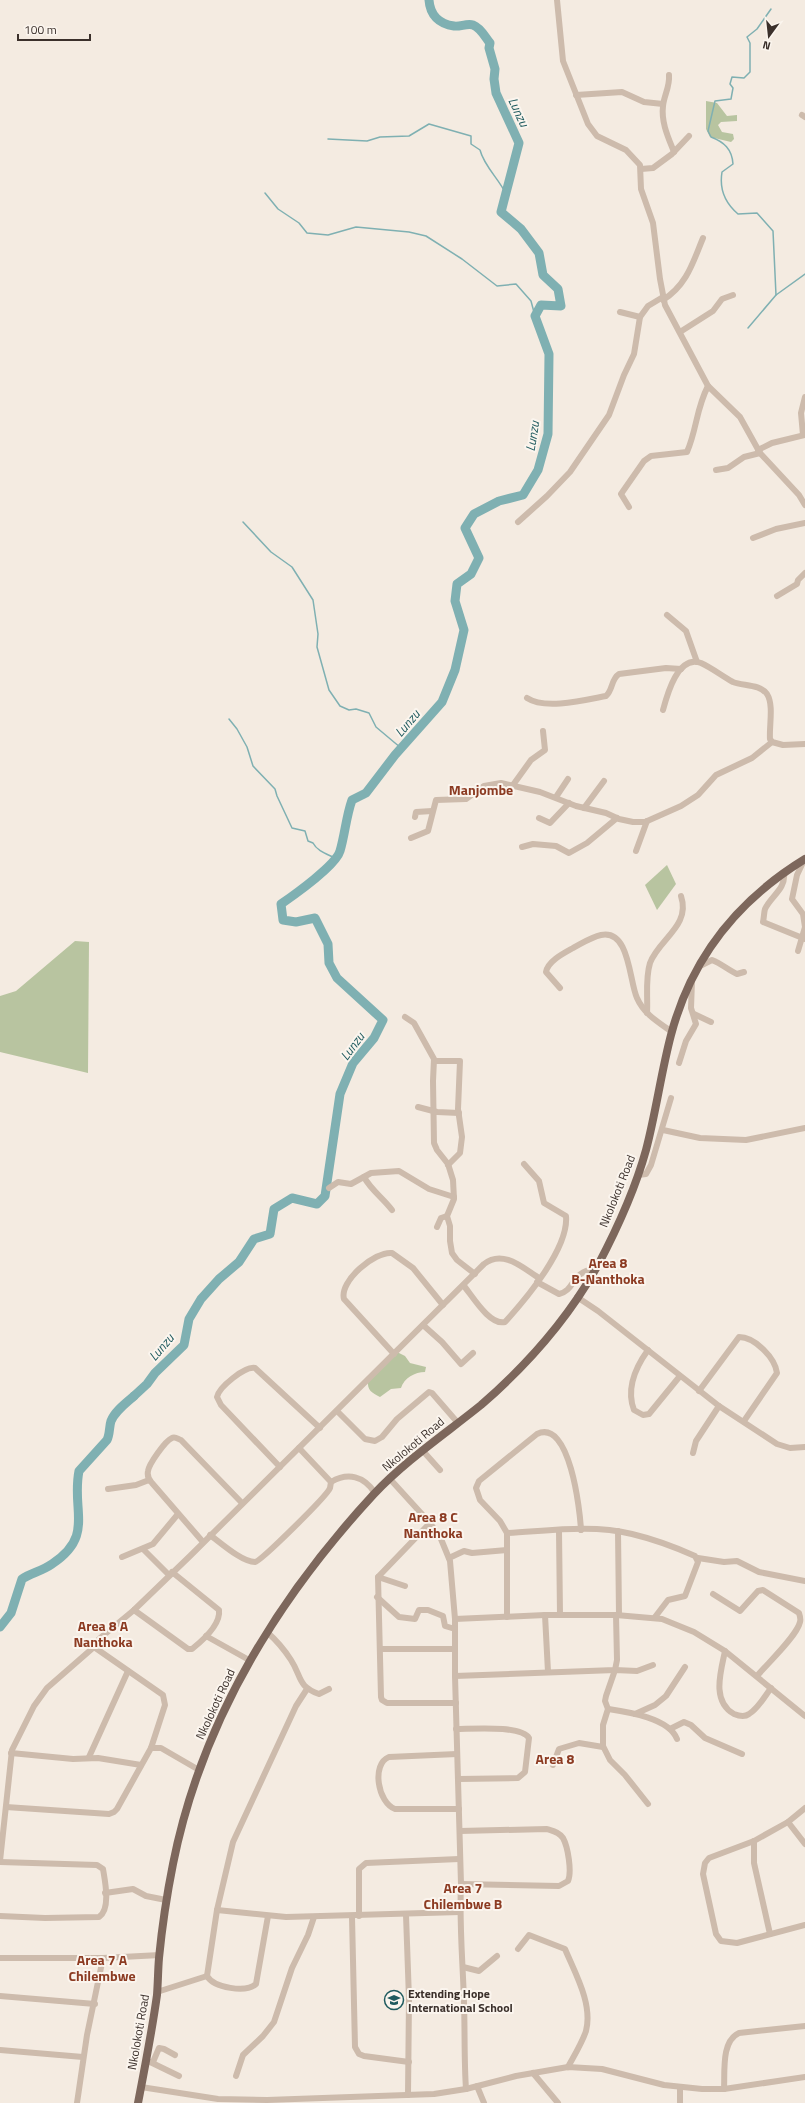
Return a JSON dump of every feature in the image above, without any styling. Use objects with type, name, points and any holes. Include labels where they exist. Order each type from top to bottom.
[{"type":"main road","name":"Nkolokoti Road","points":[[138,2103],[149,2061],[166,1900],[174,1858],[199,1770],[214,1732],[249,1660],[266,1632],[310,1569],[375,1492],[498,1390],[542,1344],[577,1297],[595,1269],[622,1215],[638,1175],[652,1128],[672,1032],[684,994],[692,978],[706,952],[733,916],[772,881],[804,859]]},
{"type":"street","points":[[557,0],[561,50],[566,71],[593,133],[600,139],[626,150],[636,158],[641,169],[641,189],[653,223],[663,298],[708,386],[740,417],[759,451],[799,495],[805,505]]},
{"type":"street","points":[[669,75],[668,91],[663,104],[664,122],[674,152]]},
{"type":"street","points":[[576,95],[622,92],[644,102],[663,104]]},
{"type":"street","points":[[641,169],[653,168],[674,152],[689,136]]},
{"type":"street","points":[[518,522],[552,492],[570,472],[609,415],[626,370],[634,354],[640,317],[648,306],[676,290],[689,274],[703,238]]},
{"type":"street","points":[[680,332],[713,311],[722,299],[733,295]]},
{"type":"street","points":[[620,312],[640,317]]},
{"type":"street","points":[[629,507],[621,494],[644,461],[651,456],[687,452],[691,443],[700,402],[708,386]]},
{"type":"street","points":[[716,470],[728,468],[744,457],[759,451],[772,443],[804,435],[801,413],[805,397]]},
{"type":"street","points":[[753,538],[776,529],[805,523]]},
{"type":"street","points":[[777,596],[796,584],[805,573]]},
{"type":"street","points":[[666,615],[686,631],[697,662]]},
{"type":"street","points":[[663,710],[671,687],[681,669],[690,663],[697,662],[733,682],[760,688],[767,694],[770,714],[770,739],[772,742]]},
{"type":"street","points":[[527,698],[533,702],[546,704],[606,696],[611,690],[615,677],[619,674],[666,668],[681,669]]},
{"type":"street","points":[[513,785],[531,760],[546,750],[543,731]]},
{"type":"street","points":[[772,742],[783,745],[805,744]]},
{"type":"street","points":[[411,838],[428,831],[436,800],[466,799],[484,786],[501,783],[556,797],[569,804],[617,818],[633,822],[647,821],[681,806],[698,795],[716,775],[752,758],[772,742]]},
{"type":"street","points":[[556,797],[568,779]]},
{"type":"street","points":[[584,808],[604,781]]},
{"type":"street","points":[[539,818],[550,823],[569,804]]},
{"type":"street","points":[[415,817],[416,812],[432,811]]},
{"type":"street","points":[[522,847],[533,844],[556,846],[569,853],[587,843],[617,818]]},
{"type":"street","points":[[636,851],[647,821]]},
{"type":"street","points":[[798,951],[804,938],[805,927],[803,914],[792,899],[797,874],[804,859]]},
{"type":"street","points":[[784,873],[785,879],[779,892],[765,909],[763,922],[804,938]]},
{"type":"street","points":[[647,1013],[647,973],[654,956],[671,934],[682,916],[684,906],[681,896]]},
{"type":"street","points":[[560,988],[548,975],[546,968],[563,954],[595,937],[605,935],[616,939],[625,949],[636,997],[647,1013],[672,1032]]},
{"type":"street","points":[[698,967],[712,960],[725,965],[730,971],[737,974],[744,972]]},
{"type":"street","points":[[679,1063],[686,1041],[696,1024],[691,1008],[692,978]]},
{"type":"street","points":[[694,1014],[711,1022]]},
{"type":"street","points":[[405,1017],[414,1023],[433,1054],[433,1111],[436,1147],[448,1165],[454,1197],[447,1216],[450,1226],[452,1253],[457,1260],[475,1274]]},
{"type":"street","points":[[434,1061],[460,1061],[459,1113],[462,1137],[460,1153],[448,1165]]},
{"type":"street","points":[[638,1175],[646,1174],[663,1130],[671,1098]]},
{"type":"street","points":[[418,1107],[433,1111],[459,1113]]},
{"type":"street","points":[[663,1130],[700,1138],[746,1140],[805,1128]]},
{"type":"street","points":[[464,1286],[491,1320],[500,1323],[505,1322],[538,1280],[564,1234],[566,1216],[544,1204],[539,1181],[524,1164]]},
{"type":"street","points":[[329,1188],[338,1182],[351,1184],[371,1173],[399,1171],[429,1189],[454,1197]]},
{"type":"street","points":[[364,1177],[370,1187],[384,1199],[392,1210]]},
{"type":"street","points":[[436,1227],[441,1218],[447,1216]]},
{"type":"street","points":[[394,1354],[344,1299],[345,1290],[361,1267],[377,1255],[392,1253],[413,1268],[443,1305]]},
{"type":"street","points":[[0,1916],[46,1918],[99,1917],[104,1912],[105,1893],[103,1869],[97,1865],[0,1861],[11,1753],[29,1715],[47,1688],[94,1647],[99,1639],[134,1610],[490,1260],[501,1258],[515,1262],[559,1294],[567,1290],[580,1273],[595,1269]]},
{"type":"street","points":[[577,1297],[598,1310],[719,1406],[777,1444],[790,1448],[805,1447]]},
{"type":"street","points":[[423,1325],[461,1364],[473,1353]]},
{"type":"street","points":[[699,1391],[739,1337],[750,1340],[775,1362],[777,1373],[744,1421]]},
{"type":"street","points":[[648,1350],[638,1364],[634,1374],[631,1402],[634,1410],[643,1415],[650,1414],[680,1376]]},
{"type":"street","points":[[280,1467],[218,1400],[217,1393],[226,1383],[248,1369],[255,1368],[320,1428]]},
{"type":"street","points":[[337,1411],[365,1439],[375,1441],[382,1436],[397,1419],[429,1392],[432,1393],[458,1423]]},
{"type":"street","points":[[693,1453],[696,1441],[719,1406]]},
{"type":"street","points":[[507,1617],[507,1534],[500,1521],[480,1500],[477,1492],[477,1484],[492,1469],[541,1432],[550,1434],[567,1454],[576,1484],[582,1530]]},
{"type":"street","points":[[204,1542],[149,1480],[148,1470],[158,1453],[171,1438],[176,1437],[181,1440],[242,1504]]},
{"type":"street","points":[[299,1448],[331,1482]]},
{"type":"street","points":[[423,1451],[440,1470]]},
{"type":"street","points":[[210,1535],[242,1558],[258,1561],[327,1492],[331,1482],[342,1477],[358,1477],[368,1483],[375,1492]]},
{"type":"street","points":[[390,1479],[430,1523],[441,1539],[449,1558],[455,1619],[456,1729],[459,1779],[459,1860],[461,1884],[460,1912],[466,2089]]},
{"type":"street","points":[[108,1489],[136,1485],[149,1480]]},
{"type":"street","points":[[122,1557],[143,1549],[158,1540],[178,1514]]},
{"type":"street","points":[[430,1523],[378,1577],[377,1597],[381,1649],[381,1697],[382,1700],[395,1703],[456,1703]]},
{"type":"street","points":[[507,1534],[582,1530],[618,1531],[676,1548],[698,1558],[724,1562],[737,1561],[759,1572],[805,1580]]},
{"type":"street","points":[[559,1531],[560,1615]]},
{"type":"street","points":[[618,1531],[617,1660],[605,1701],[608,1709],[603,1725],[603,1747],[610,1760],[625,1775],[648,1804]]},
{"type":"street","points":[[134,1610],[188,1649],[193,1648],[206,1636],[218,1620],[219,1610],[171,1574],[143,1549]]},
{"type":"street","points":[[449,1558],[464,1551],[472,1553],[507,1550]]},
{"type":"street","points":[[655,1617],[668,1600],[685,1596],[698,1558]]},
{"type":"street","points":[[378,1577],[405,1586]]},
{"type":"street","points":[[713,1594],[740,1611],[758,1591],[763,1590],[799,1613],[801,1618],[798,1626],[757,1676]]},
{"type":"street","points":[[377,1597],[399,1616],[415,1619],[419,1610],[428,1610],[443,1616],[445,1626],[455,1629]]},
{"type":"street","points":[[455,1619],[545,1615],[617,1615],[655,1617],[678,1624],[725,1651],[805,1716]]},
{"type":"street","points":[[545,1615],[548,1672]]},
{"type":"street","points":[[266,1632],[291,1660],[298,1676],[307,1689],[320,1694],[329,1689]]},
{"type":"street","points":[[206,1636],[249,1660]]},
{"type":"street","points":[[6,1807],[111,1814],[122,1800],[151,1748],[165,1705],[163,1695],[94,1647]]},
{"type":"street","points":[[381,1649],[455,1649]]},
{"type":"street","points":[[725,1651],[719,1682],[719,1690],[726,1707],[732,1713],[741,1716],[751,1713],[771,1688]]},
{"type":"street","points":[[455,1676],[615,1670],[637,1671],[653,1665]]},
{"type":"street","points":[[635,1714],[655,1705],[666,1696],[685,1667]]},
{"type":"street","points":[[89,1757],[128,1671]]},
{"type":"street","points":[[207,1976],[217,1910],[233,1842],[296,1706],[307,1689]]},
{"type":"street","points":[[608,1709],[635,1714],[670,1729],[678,1739]]},
{"type":"street","points":[[670,1729],[684,1722],[705,1738],[742,1754]]},
{"type":"street","points":[[456,1729],[515,1730],[527,1734],[529,1738],[524,1772],[518,1778],[459,1779]]},
{"type":"street","points":[[553,1765],[559,1749],[579,1743],[603,1747]]},
{"type":"street","points":[[151,1748],[161,1748],[199,1770]]},
{"type":"street","points":[[11,1753],[73,1758],[89,1757],[140,1766]]},
{"type":"street","points":[[457,1754],[389,1757],[383,1763],[379,1782],[383,1799],[388,1805],[395,1809],[459,1809]]},
{"type":"street","points":[[0,1784],[7,1785]]},
{"type":"street","points":[[805,1808],[788,1822],[754,1841],[713,1854],[705,1863],[703,1874],[716,1934],[721,1941],[737,1943],[805,1925]]},
{"type":"street","points":[[788,1822],[805,1844]]},
{"type":"street","points":[[460,1831],[547,1829],[556,1832],[563,1839],[571,1870],[568,1881],[559,1886],[461,1884]]},
{"type":"street","points":[[754,1841],[754,1863],[770,1934]]},
{"type":"street","points":[[409,2062],[364,2056],[359,2054],[355,2047],[356,1917],[359,1870],[361,1866],[372,1862],[459,1860]]},
{"type":"street","points":[[105,1893],[133,1889],[146,1896],[166,1900]]},
{"type":"street","points":[[217,1910],[268,1916],[314,1917],[356,1917],[460,1912]]},
{"type":"street","points":[[406,1915],[409,1999],[408,2095]]},
{"type":"street","points":[[207,1976],[215,1983],[240,1989],[252,1988],[256,1984],[268,1916]]},
{"type":"street","points":[[236,2076],[243,2055],[263,2036],[274,2022],[292,1968],[308,1935],[314,1917]]},
{"type":"street","points":[[518,1949],[529,1935],[565,1949],[582,1989],[588,2014],[586,2031],[568,2067]]},
{"type":"street","points":[[0,1958],[102,1958],[160,1955]]},
{"type":"street","points":[[463,1967],[479,1971],[497,1956]]},
{"type":"street","points":[[77,2103],[83,2057],[95,2004],[102,1958]]},
{"type":"street","points":[[157,1992],[207,1976]]},
{"type":"street","points":[[0,1996],[95,2004]]},
{"type":"street","points":[[724,2089],[727,2044],[734,2035],[739,2033],[805,2026]]},
{"type":"street","points":[[175,2055],[159,2048],[149,2061],[179,2076]]},
{"type":"street","points":[[0,2050],[83,2057]]},
{"type":"street","points":[[141,2087],[218,2101],[268,2102],[434,2094],[466,2089],[534,2073],[568,2067],[602,2068],[680,2087],[724,2089],[805,2077]]},
{"type":"street","points":[[534,2073],[558,2103]]},
{"type":"street","points":[[477,2086],[484,2103]]},
{"type":"street","points":[[680,2087],[680,2103]]},
{"type":"green space","points":[[706,101],[717,103],[727,116],[737,115],[737,121],[721,122],[718,125],[722,132],[733,134],[734,139],[731,142],[710,137],[706,129]]},
{"type":"green space","points":[[667,865],[676,884],[657,910],[645,885]]},
{"type":"green space","points":[[75,941],[89,942],[88,1073],[0,1052],[0,996],[16,991]]},
{"type":"green space","points":[[397,1352],[405,1356],[410,1363],[426,1367],[425,1372],[410,1376],[402,1384],[401,1388],[391,1389],[380,1397],[368,1387],[368,1381]]},
{"type":"waterway","name":"Lunzu","points":[[134,1396],[184,1345],[189,1319],[201,1299],[219,1279],[239,1262],[254,1239],[270,1234],[274,1209],[292,1198],[317,1204],[325,1196],[340,1094],[353,1063],[374,1038],[383,1020],[337,978],[329,963],[328,944],[315,918],[296,922],[283,920],[281,904],[323,872],[337,857],[342,845],[352,800],[366,793],[395,755],[442,702],[455,670],[464,630],[455,601],[457,584],[471,574],[479,558],[465,528],[474,514],[499,501],[523,495],[538,470],[548,434],[549,354],[535,316],[541,305],[561,306],[558,289],[543,275],[539,253],[521,229],[501,212],[519,143],[496,93],[494,79],[495,69],[489,48],[490,43],[481,30],[476,26],[468,24],[454,26],[440,21],[433,14],[429,0]]},
{"type":"waterway","points":[[771,9],[757,29],[747,37],[750,43],[750,72],[744,78],[732,77],[730,84],[733,88],[731,99],[715,101],[708,131],[711,137],[720,141],[731,154],[733,164],[722,172],[721,179],[722,190],[726,201],[738,214],[757,213],[773,231],[776,295]]},
{"type":"waterway","points":[[328,139],[367,141],[380,137],[409,136],[429,124],[471,136],[471,144],[480,150],[485,162],[506,194]]},
{"type":"waterway","points":[[265,193],[278,209],[299,223],[307,233],[328,235],[356,227],[409,232],[426,236],[462,259],[497,286],[516,284],[531,301],[535,316]]},
{"type":"waterway","points":[[748,328],[776,295],[805,274]]},
{"type":"waterway","points":[[243,522],[271,552],[292,567],[313,600],[318,634],[317,647],[329,690],[340,706],[349,710],[356,709],[369,713],[376,727],[401,748]]},
{"type":"waterway","points":[[229,719],[237,729],[247,747],[253,766],[275,789],[292,828],[305,831],[308,841],[313,843],[326,854],[335,858]]},
{"type":"waterway","name":"Lunzu","points":[[0,1627],[11,1613],[22,1579],[52,1564],[65,1554],[73,1543],[79,1522],[77,1498],[79,1471],[107,1440],[111,1421],[115,1414],[134,1396]]},
{"type":"place","name":"Extending Hope International School","points":[[394,2000]]},
{"type":"district","name":"Manjombe","points":[[481,789]]},
{"type":"district","name":"Area 8 B-Nanthoka","points":[[608,1270]]},
{"type":"district","name":"Area 8 C Nanthoka","points":[[433,1524]]},
{"type":"district","name":"Area 8 A Nanthoka","points":[[103,1634]]},
{"type":"district","name":"Area 8","points":[[555,1758]]},
{"type":"district","name":"Area 7 Chilembwe B","points":[[463,1896]]},
{"type":"district","name":"Area 7 A Chilembwe","points":[[102,1968]]}]
